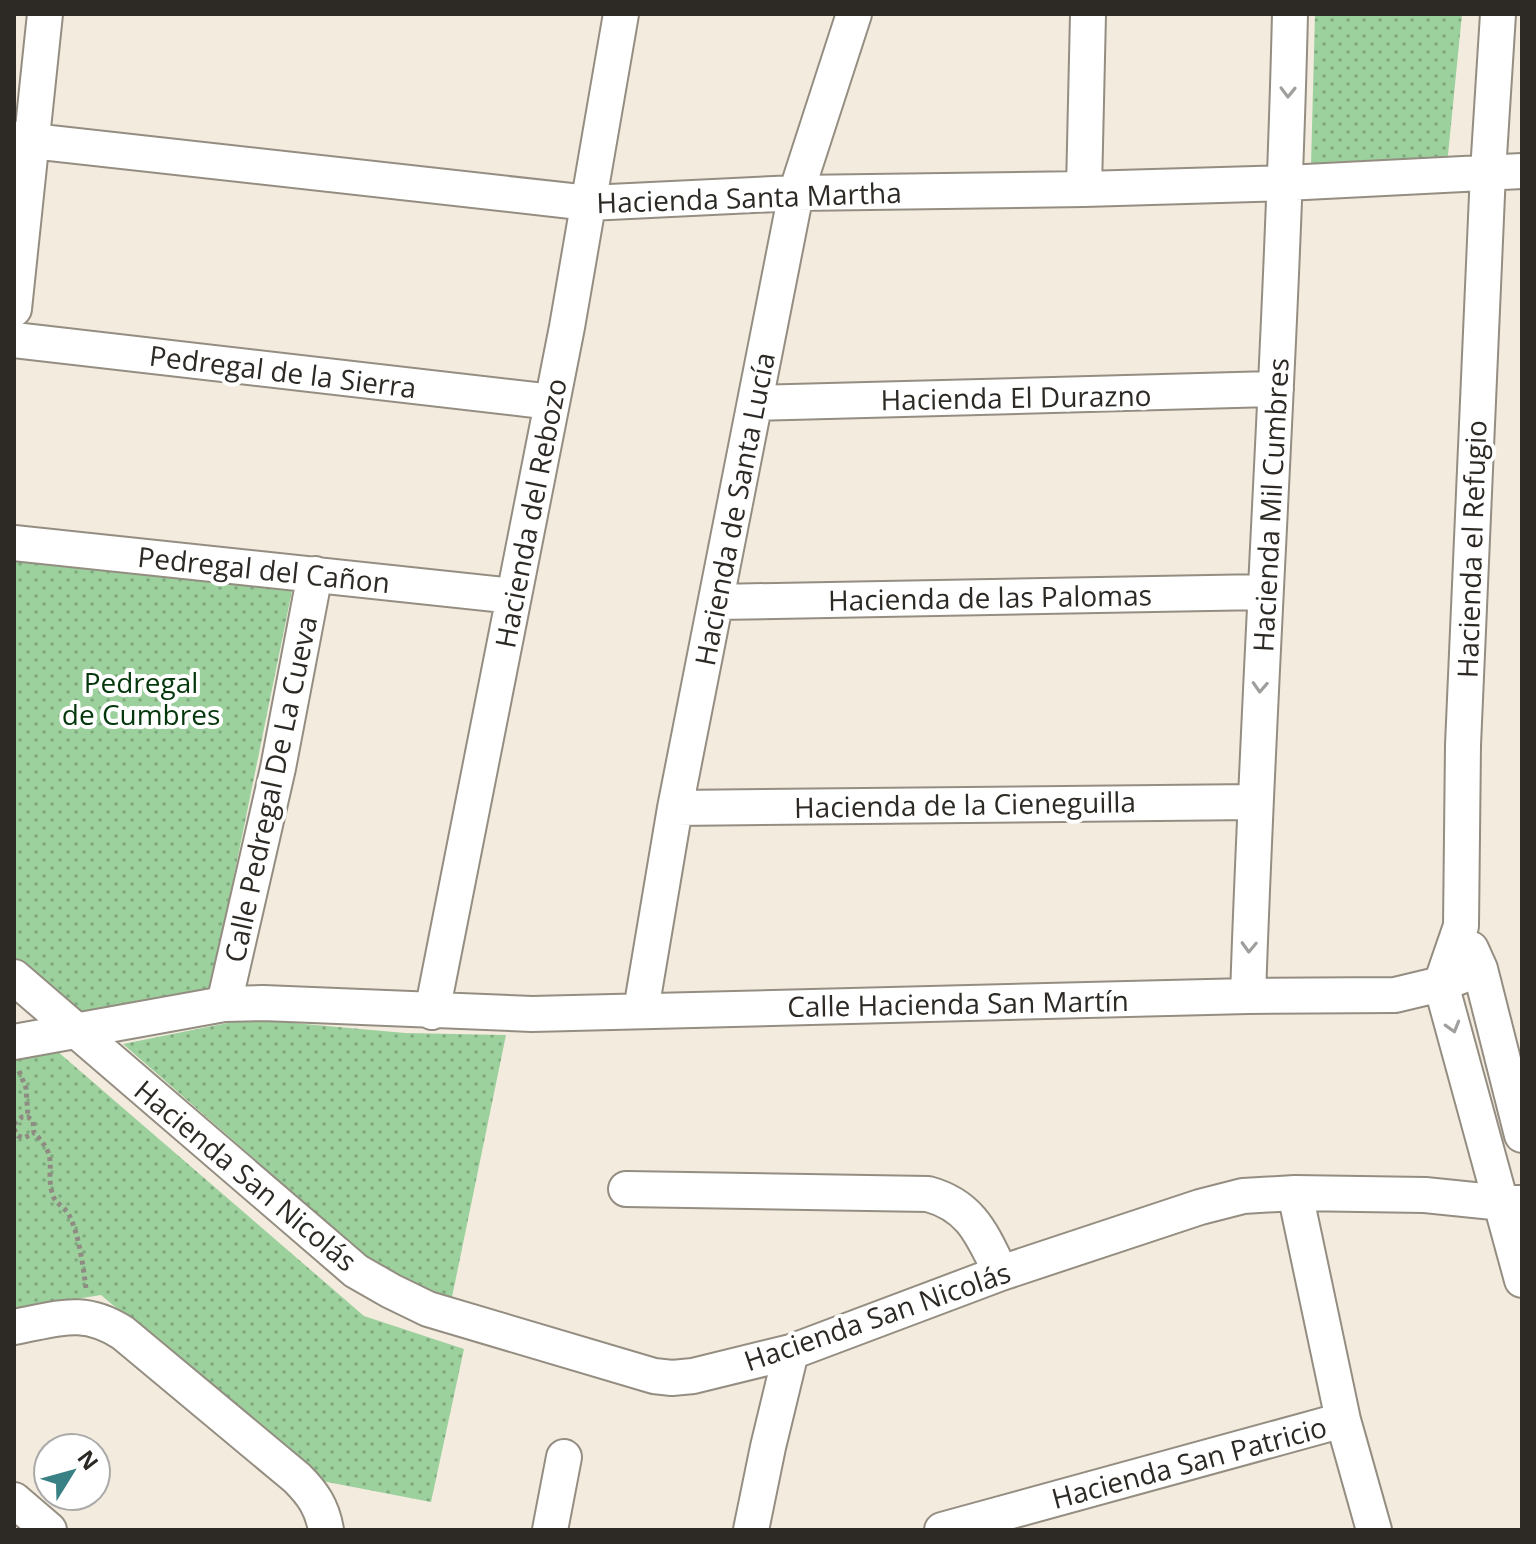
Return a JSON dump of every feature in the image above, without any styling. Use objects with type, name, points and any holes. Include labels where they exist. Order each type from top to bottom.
[{"type":"street","points":[[14,309],[23,140],[45,14]]},
{"type":"street","name":"Hacienda del Rebozo","points":[[432,1012],[552,402],[621,14]]},
{"type":"street","name":"Hacienda de Santa Lucía","points":[[641,1010],[675,808],[796,193],[854,14]]},
{"type":"street","points":[[1084,189],[1088,14]]},
{"type":"street","name":"Hacienda Mil Cumbres","points":[[1248,996],[1254,802],[1286,183],[1290,14]]},
{"type":"street","points":[[1488,172],[1498,14]]},
{"type":"street","name":"Hacienda Santa Martha","points":[[23,140],[589,203],[796,193],[1286,183],[1522,171]]},
{"type":"street","name":"Hacienda el Refugio","points":[[1441,984],[1461,926],[1463,745],[1488,172]]},
{"type":"street","name":"Pedregal de la Sierra","points":[[14,340],[552,402]]},
{"type":"street","name":"Hacienda El Durazno","points":[[756,403],[1276,389]]},
{"type":"street","name":"Pedregal del Cañon","points":[[14,543],[514,596]]},
{"type":"street","name":"Calle Pedregal De La Cueva","points":[[224,1004],[278,768],[315,574]]},
{"type":"street","name":"Hacienda de las Palomas","points":[[716,602],[1264,592]]},
{"type":"street","name":"Hacienda de la Cieneguilla","points":[[675,808],[1254,802]]},
{"type":"street","name":"Hacienda el Refugio","points":[[1461,926],[1480,969],[1522,1135]]},
{"type":"street","name":"Calle Hacienda San Martín","points":[[16,1054],[78,1031],[224,1004],[532,1014],[1395,995],[1441,984],[1480,969]]},
{"type":"street","name":"Hacienda San Nicolás","points":[[14,977],[356,1271],[428,1309],[654,1376],[693,1376],[791,1352],[1001,1273],[1200,1207],[1243,1196],[1295,1193],[1425,1195],[1512,1203]]},
{"type":"street","points":[[1441,984],[1512,1203],[1522,1280]]},
{"type":"street","points":[[626,1189],[928,1194],[948,1200],[968,1215],[1001,1273]]},
{"type":"street","points":[[1295,1193],[1343,1420],[1374,1530]]},
{"type":"street","points":[[14,1327],[72,1317],[89,1317],[106,1322],[147,1352],[297,1478],[312,1494],[324,1520]]},
{"type":"street","points":[[751,1530],[791,1352]]},
{"type":"street","name":"Hacienda San Patricio","points":[[942,1530],[1343,1420]]},
{"type":"street","points":[[550,1530],[564,1457]]},
{"type":"street","points":[[14,1500],[49,1530]]},
{"type":"path","points":[[16,1054],[26,1088],[28,1117],[35,1126],[34,1133]]},
{"type":"path","points":[[28,1117],[22,1117],[14,1129],[24,1138],[34,1133]]},
{"type":"path","points":[[34,1133],[44,1142],[52,1161],[55,1201],[67,1211],[77,1233],[89,1317]]},
{"type":"green space","points":[[1315,14],[1462,14],[1447,165],[1311,165]]},
{"type":"green space","name":"Pedregal de Cumbres","points":[[14,557],[293,586],[211,989],[83,1013],[14,956]]},
{"type":"green space","points":[[247,1019],[405,1033],[506,1035],[451,1302],[386,1274],[123,1044]]},
{"type":"green space","points":[[57,1051],[364,1316],[464,1349],[431,1502],[322,1481],[101,1295],[14,1309],[14,1059]]}]
